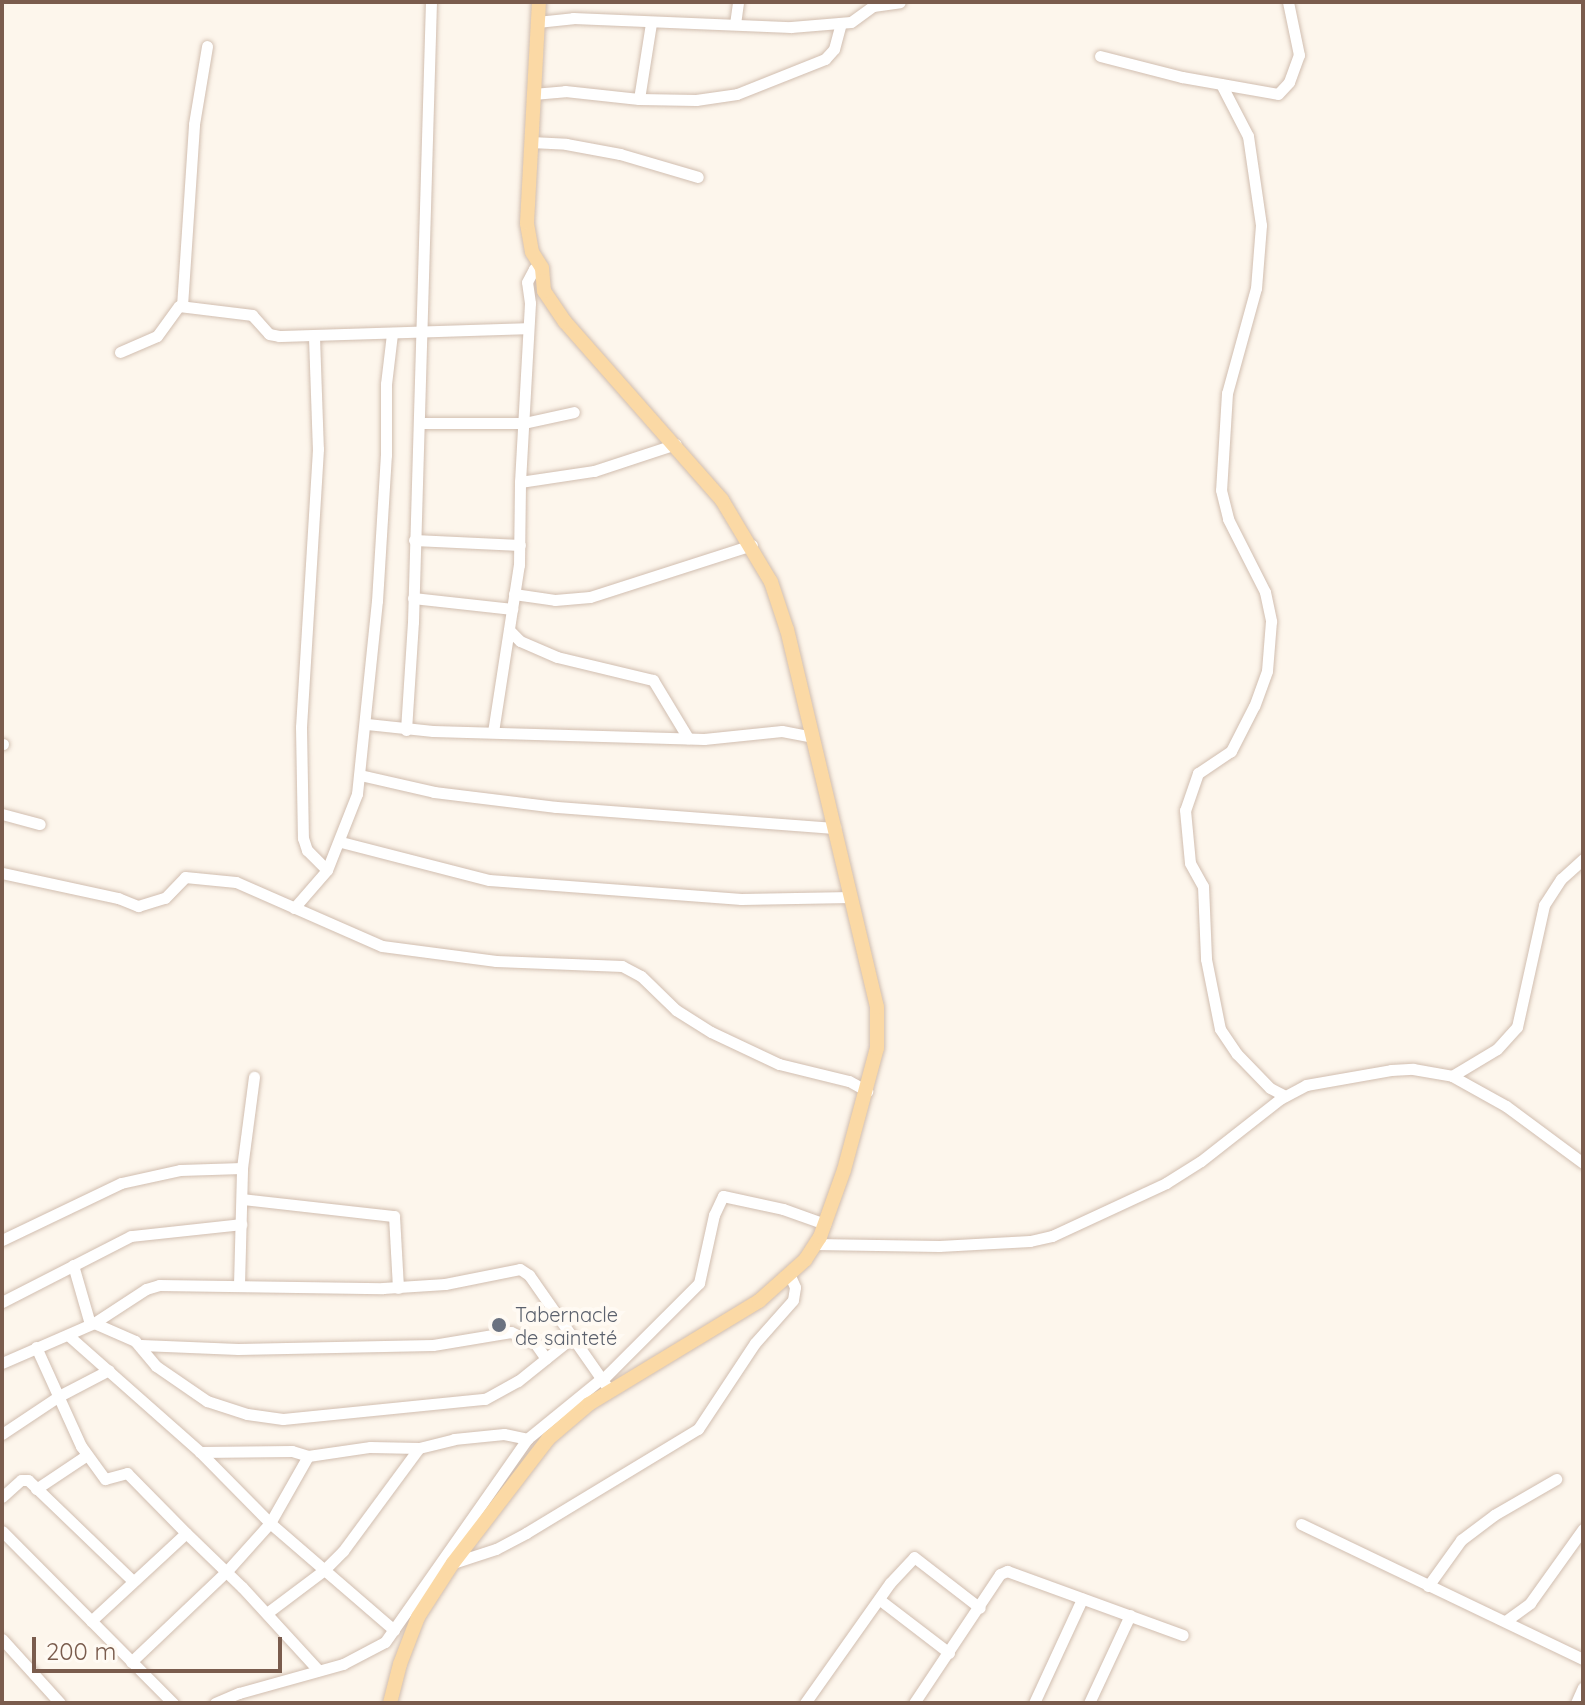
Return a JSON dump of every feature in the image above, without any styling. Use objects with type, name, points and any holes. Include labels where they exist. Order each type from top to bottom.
[{"type":"main road","points":[[390,1703],[408,1641],[466,1535],[548,1439],[605,1383],[759,1301],[790,1276],[815,1244],[825,1224],[867,1091],[877,1048],[877,1007],[779,603],[752,545],[722,500],[676,444],[565,322],[544,291],[542,268],[532,252],[527,223],[539,2]]},
{"type":"street","points":[[406,730],[413,598],[431,2]]},
{"type":"street","points":[[735,24],[738,2]]},
{"type":"street","points":[[537,22],[573,18],[791,27],[841,23],[860,18],[873,6],[900,2]]},
{"type":"street","points":[[1100,56],[1267,93],[1284,90],[1299,55],[1288,2]]},
{"type":"street","points":[[639,99],[651,23]]},
{"type":"street","points":[[533,94],[565,91],[639,99],[715,98],[768,83],[830,55],[841,23]]},
{"type":"street","points":[[182,306],[194,124],[207,46]]},
{"type":"street","points":[[1221,84],[1244,123],[1261,208],[1258,278],[1227,393],[1221,490],[1228,519],[1265,592],[1271,621],[1267,671],[1254,706],[1236,744],[1198,773],[1185,810],[1190,863],[1203,886],[1206,959],[1220,1029],[1237,1054],[1270,1088],[1285,1096]]},
{"type":"street","points":[[531,142],[620,154],[698,177]]},
{"type":"street","points":[[493,732],[520,545],[527,282],[534,269],[542,268]]},
{"type":"street","points":[[120,352],[157,336],[174,309],[182,306],[252,315],[273,335],[314,337],[527,328]]},
{"type":"street","points":[[294,908],[327,870],[341,842],[360,775],[367,724],[385,479],[387,370],[392,334]]},
{"type":"street","points":[[314,337],[318,449],[301,727],[303,838],[307,850],[327,870]]},
{"type":"street","points":[[419,423],[524,423],[574,412]]},
{"type":"street","points":[[520,482],[594,471],[676,444]]},
{"type":"street","points":[[414,540],[520,545]]},
{"type":"street","points":[[514,594],[555,600],[590,597],[752,545]]},
{"type":"street","points":[[413,598],[512,609]]},
{"type":"street","points":[[510,631],[520,641],[557,657],[653,680],[688,738]]},
{"type":"street","points":[[367,724],[406,730],[688,738],[782,731],[812,737]]},
{"type":"street","points":[[360,775],[434,792],[556,807],[835,828]]},
{"type":"street","points":[[2,814],[40,824]]},
{"type":"street","points":[[341,842],[489,880],[741,899],[851,897]]},
{"type":"street","points":[[1452,1076],[1497,1049],[1517,1027],[1544,905],[1561,879],[1583,859]]},
{"type":"street","points":[[2,873],[118,898],[138,906],[165,898],[185,877],[212,879],[252,886],[382,946],[496,961],[622,966],[641,976],[685,1016],[711,1032],[789,1068],[849,1081],[867,1091]]},
{"type":"street","points":[[815,1244],[939,1246],[1030,1241],[1052,1236],[1166,1183],[1201,1161],[1285,1096],[1306,1085],[1379,1072],[1413,1069],[1452,1076],[1506,1106],[1583,1163]]},
{"type":"street","points":[[239,1285],[242,1168],[254,1077]]},
{"type":"street","points":[[1270,1088],[1271,1106]]},
{"type":"street","points":[[2,1240],[121,1183],[180,1170],[242,1168]]},
{"type":"street","points":[[215,1703],[374,1651],[394,1630],[466,1535],[527,1439],[605,1383],[699,1283],[714,1215],[723,1196],[783,1209],[825,1224]]},
{"type":"street","points":[[242,1199],[394,1216],[398,1288]]},
{"type":"street","points":[[2,1302],[131,1236],[241,1224]]},
{"type":"street","points":[[73,1265],[92,1324]]},
{"type":"street","points":[[2,1363],[69,1336],[146,1289],[159,1285],[398,1288],[484,1278],[520,1269],[529,1275],[605,1383]]},
{"type":"street","points":[[453,1563],[496,1549],[698,1429],[755,1343],[793,1300],[795,1287],[790,1276]]},
{"type":"street","points":[[92,1324],[124,1334],[141,1345],[156,1366],[207,1401],[247,1414],[283,1419],[485,1399],[518,1381],[573,1337]]},
{"type":"street","points":[[141,1345],[238,1349],[433,1345],[511,1332],[535,1343],[546,1359]]},
{"type":"street","points":[[69,1336],[200,1452],[270,1523],[394,1630]]},
{"type":"street","points":[[36,1347],[87,1455],[108,1481],[127,1473],[267,1613],[318,1670]]},
{"type":"street","points":[[2,1434],[59,1396],[109,1370]]},
{"type":"street","points":[[200,1452],[292,1451],[308,1456],[370,1447],[419,1448],[454,1439],[504,1434],[527,1439]]},
{"type":"street","points":[[267,1613],[324,1570],[372,1516],[419,1448]]},
{"type":"street","points":[[36,1489],[87,1455]]},
{"type":"street","points":[[131,1662],[226,1572],[270,1523],[308,1456]]},
{"type":"street","points":[[2,1497],[25,1479],[132,1580]]},
{"type":"street","points":[[1428,1586],[1461,1540],[1494,1515],[1556,1479]]},
{"type":"street","points":[[1301,1524],[1583,1659]]},
{"type":"street","points":[[1507,1620],[1530,1603],[1583,1529]]},
{"type":"street","points":[[2,1531],[173,1703]]},
{"type":"street","points":[[91,1621],[186,1533]]},
{"type":"street","points":[[805,1703],[880,1600],[917,1556],[980,1608]]},
{"type":"street","points":[[914,1703],[1000,1574],[1007,1571],[1183,1635]]},
{"type":"street","points":[[1034,1703],[1082,1599]]},
{"type":"street","points":[[880,1600],[949,1653]]},
{"type":"street","points":[[1089,1703],[1130,1615]]},
{"type":"street","points":[[2,1639],[60,1703]]},
{"type":"place","name":"Tabernacle de sainteté","points":[[499,1325]]}]
